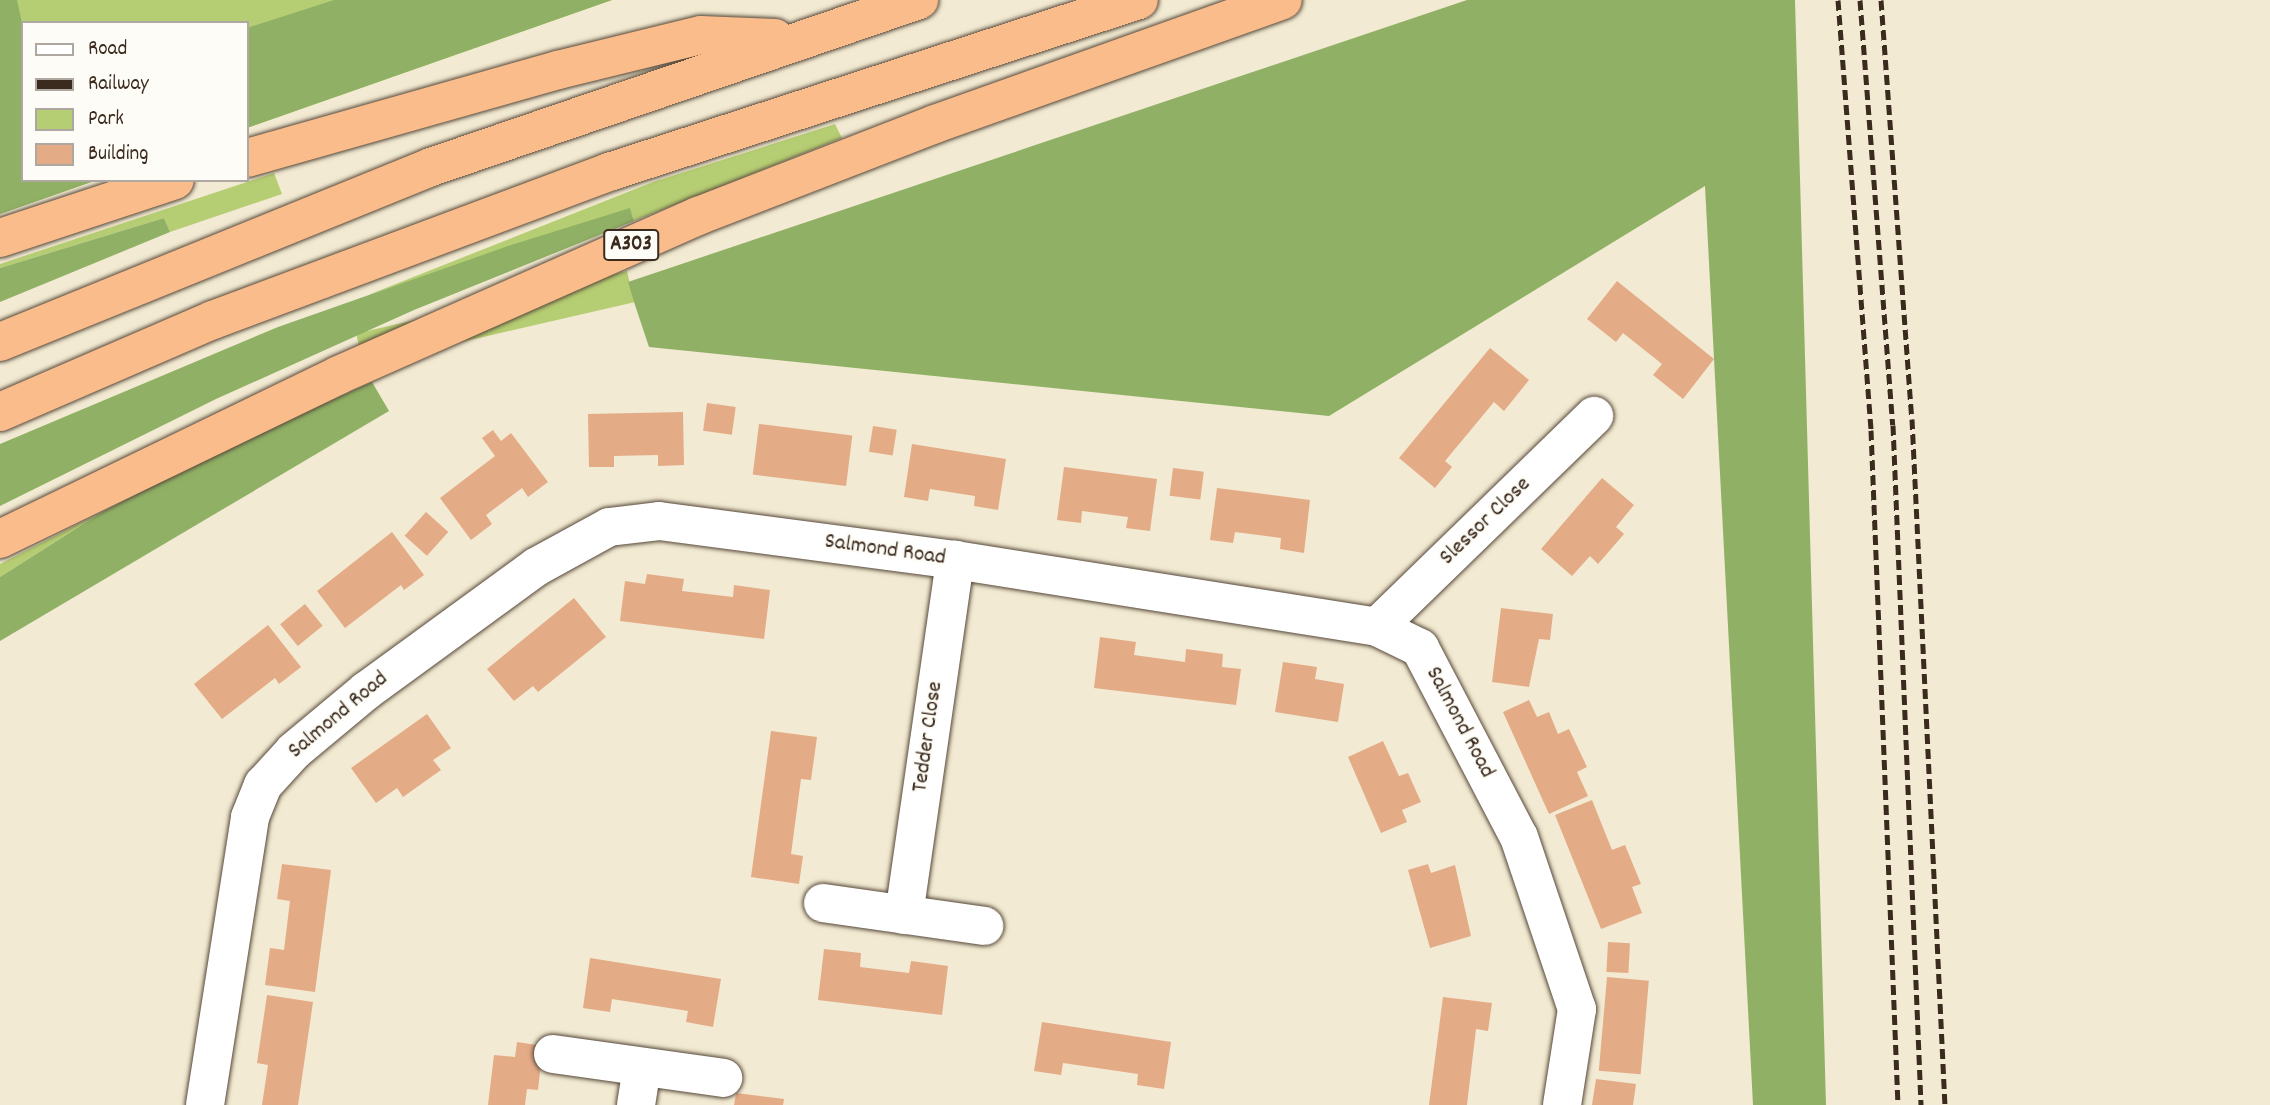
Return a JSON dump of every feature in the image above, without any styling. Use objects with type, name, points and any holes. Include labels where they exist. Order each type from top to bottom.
[{"type":"highway","points":[[0,342],[431,167],[798,39],[919,0]]},
{"type":"highway","points":[[0,412],[213,320],[596,177],[1139,0]]},
{"type":"highway","name":"A303","points":[[0,539],[327,380],[698,216],[935,124],[1283,0]]},
{"type":"highway","points":[[248,158],[558,70],[701,36],[798,39]]},
{"type":"highway","points":[[0,238],[169,182]]},
{"type":"street","name":"Slessor Close","points":[[1377,627],[1594,416]]},
{"type":"street","name":"Salmond Road","points":[[205,1105],[250,817],[263,785],[294,751],[366,691],[536,567],[609,527],[659,521],[955,560],[1377,627],[1420,648],[1519,837],[1577,1009],[1562,1105]]},
{"type":"street","name":"Tedder Close","points":[[904,915],[955,560]]},
{"type":"street","points":[[823,903],[984,926]]},
{"type":"street","points":[[553,1054],[723,1078]]},
{"type":"street","points":[[636,1105],[642,1067]]},
{"type":"green space","points":[[0,0],[612,0],[248,128],[248,21],[21,21],[21,182],[91,182],[0,214]]},
{"type":"green space","points":[[0,0],[17,0],[22,21],[21,182],[91,182],[0,214]]},
{"type":"green space","points":[[334,0],[612,0],[248,128],[248,28]]},
{"type":"green space","points":[[1467,0],[1795,0],[1826,1105],[1753,1105],[1705,186],[1329,416],[649,347],[634,302],[628,282]]},
{"type":"green space","points":[[835,124],[842,138],[634,221],[630,209],[368,295],[653,182]]},
{"type":"green space","points":[[274,173],[282,194],[170,232],[164,218],[0,268],[0,264]]},
{"type":"green space","points":[[630,208],[634,221],[414,310],[216,399],[0,506],[0,444],[278,327],[511,245]]},
{"type":"green space","points":[[164,218],[170,232],[0,302],[0,268]]},
{"type":"green space","points":[[627,271],[634,302],[363,365],[356,334]]},
{"type":"green space","points":[[372,382],[389,411],[0,641],[0,577],[104,511],[232,445]]},
{"type":"green space","points":[[104,511],[0,577],[0,564]]},
{"type":"building","points":[[1617,281],[1714,359],[1683,399],[1653,375],[1662,364],[1623,333],[1616,342],[1587,319]]},
{"type":"building","points":[[1490,348],[1529,380],[1504,411],[1494,402],[1445,461],[1452,467],[1435,488],[1399,458]]},
{"type":"building","points":[[707,403],[736,407],[732,435],[703,431]]},
{"type":"building","points":[[683,412],[684,465],[658,466],[658,455],[614,456],[614,467],[589,467],[588,414]]},
{"type":"building","points":[[759,424],[852,435],[846,486],[753,475]]},
{"type":"building","points":[[873,426],[897,430],[893,455],[869,452]]},
{"type":"building","points":[[493,430],[501,441],[511,433],[548,482],[528,497],[522,488],[486,515],[492,524],[471,540],[440,498],[495,456],[482,438]]},
{"type":"building","points":[[912,444],[1006,459],[998,510],[974,506],[975,496],[930,489],[928,501],[904,497]]},
{"type":"building","points":[[1064,467],[1157,479],[1150,531],[1126,528],[1128,517],[1082,511],[1081,523],[1057,520]]},
{"type":"building","points":[[1173,468],[1204,472],[1200,500],[1170,496]]},
{"type":"building","points":[[1602,478],[1634,505],[1616,527],[1624,534],[1598,564],[1590,556],[1572,576],[1541,549]]},
{"type":"building","points":[[1217,488],[1310,500],[1304,553],[1280,549],[1281,538],[1235,532],[1233,543],[1210,540]]},
{"type":"building","points":[[426,512],[448,532],[427,556],[405,536]]},
{"type":"building","points":[[392,532],[424,575],[404,590],[401,585],[345,628],[317,591]]},
{"type":"building","points":[[647,574],[684,579],[682,591],[733,597],[734,585],[770,590],[764,639],[620,621],[625,581],[645,584]]},
{"type":"building","points":[[574,598],[606,637],[538,692],[533,686],[514,701],[487,669]]},
{"type":"building","points":[[305,604],[323,626],[298,646],[280,624]]},
{"type":"building","points":[[1501,608],[1553,614],[1550,640],[1539,639],[1529,687],[1492,682]]},
{"type":"building","points":[[268,625],[301,667],[279,684],[275,678],[222,719],[194,684]]},
{"type":"building","points":[[1100,637],[1136,642],[1134,655],[1185,662],[1186,649],[1223,654],[1222,667],[1241,669],[1236,705],[1094,688]]},
{"type":"building","points":[[1283,662],[1317,667],[1315,679],[1344,684],[1338,722],[1275,712]]},
{"type":"building","points":[[1529,700],[1537,717],[1549,712],[1558,734],[1569,729],[1587,767],[1577,772],[1588,796],[1549,814],[1503,712]]},
{"type":"building","points":[[427,714],[451,748],[433,760],[441,770],[403,797],[397,788],[376,803],[351,768]]},
{"type":"building","points":[[771,731],[817,737],[811,780],[801,779],[791,854],[803,856],[799,884],[751,877]]},
{"type":"building","points":[[1383,741],[1399,776],[1408,773],[1421,802],[1402,810],[1407,822],[1381,833],[1348,757]]},
{"type":"building","points":[[1592,800],[1612,850],[1625,845],[1641,884],[1632,887],[1642,913],[1601,929],[1555,815]]},
{"type":"building","points":[[282,864],[331,870],[315,992],[265,985],[270,948],[284,950],[290,901],[277,899]]},
{"type":"building","points":[[1428,864],[1431,873],[1455,865],[1471,936],[1430,948],[1408,870]]},
{"type":"building","points":[[1608,942],[1630,943],[1628,973],[1606,972]]},
{"type":"building","points":[[824,949],[861,953],[860,967],[909,973],[911,961],[948,966],[942,1015],[818,1000]]},
{"type":"building","points":[[590,958],[721,979],[713,1027],[686,1022],[688,1011],[612,999],[610,1012],[583,1008]]},
{"type":"building","points":[[1607,977],[1649,981],[1641,1074],[1599,1071]]},
{"type":"building","points":[[267,995],[313,1002],[298,1105],[262,1105],[268,1065],[257,1063]]},
{"type":"building","points":[[1443,997],[1492,1003],[1488,1031],[1476,1029],[1467,1105],[1429,1105]]},
{"type":"building","points":[[1042,1022],[1171,1042],[1164,1089],[1137,1085],[1138,1074],[1063,1063],[1061,1075],[1034,1071]]},
{"type":"building","points":[[517,1042],[543,1046],[538,1090],[527,1089],[525,1105],[488,1105],[494,1055],[515,1057]]},
{"type":"building","points":[[1596,1079],[1636,1084],[1633,1105],[1592,1105]]},
{"type":"building","points":[[736,1093],[784,1099],[783,1105],[734,1105]]},
{"type":"railway","points":[[1838,0],[1871,430],[1898,1105]]},
{"type":"railway","points":[[1860,0],[1893,425],[1921,1105]]},
{"type":"railway","points":[[1881,0],[1912,419],[1945,1105]]}]
